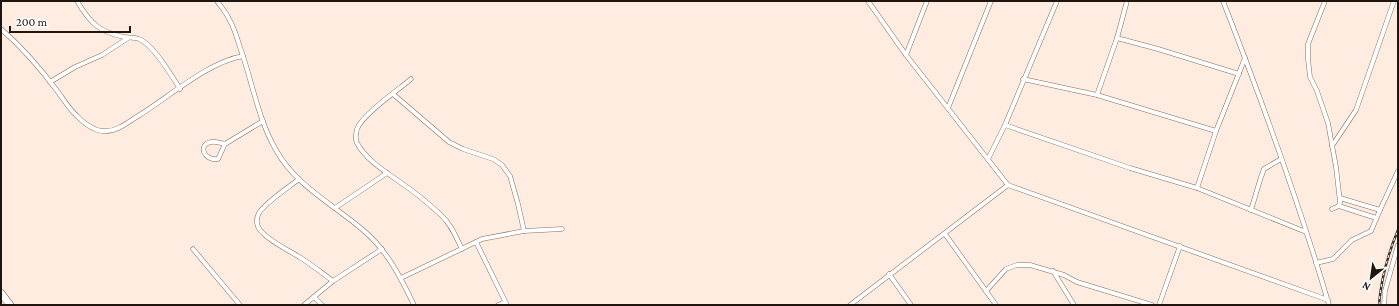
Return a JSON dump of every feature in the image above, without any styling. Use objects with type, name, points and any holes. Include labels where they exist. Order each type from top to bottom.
[{"type":"highway","points":[[1,293],[10,305]]},
{"type":"street","points":[[77,1],[86,16],[96,26],[109,34],[139,39],[147,44],[167,69],[180,89]]},
{"type":"street","points":[[217,1],[230,19],[263,121],[276,151],[299,179],[363,230],[382,249],[401,278],[414,305]]},
{"type":"street","points":[[868,1],[906,55],[1008,185],[1328,300]]},
{"type":"street","points":[[906,55],[927,1]]},
{"type":"street","points":[[948,108],[991,1]]},
{"type":"street","points":[[988,159],[1005,125],[1057,1]]},
{"type":"street","points":[[1097,95],[1117,38],[1127,1]]},
{"type":"street","points":[[1223,1],[1281,159],[1329,305]]},
{"type":"street","points":[[1325,1],[1308,44],[1308,59],[1310,77],[1317,91],[1328,123],[1340,198],[1339,206]]},
{"type":"street","points":[[1332,146],[1356,110],[1394,1]]},
{"type":"street","points":[[1,30],[16,42],[76,115],[91,127],[104,131],[116,130],[203,73],[230,58],[243,56]]},
{"type":"street","points":[[50,82],[75,67],[102,55],[128,38]]},
{"type":"street","points":[[1117,38],[1239,74]]},
{"type":"street","points":[[1197,188],[1216,131],[1245,58]]},
{"type":"street","points":[[411,79],[363,118],[358,128],[356,136],[357,142],[364,153],[387,173],[443,216],[455,234],[462,249]]},
{"type":"street","points":[[1023,79],[1097,95],[1216,131]]},
{"type":"street","points":[[393,94],[448,142],[463,149],[493,159],[502,165],[510,176],[524,231]]},
{"type":"street","points":[[225,144],[212,142],[207,144],[204,148],[204,154],[212,160],[218,159],[225,144],[263,121]]},
{"type":"street","points":[[1005,125],[1130,168],[1197,188],[1306,232]]},
{"type":"street","points":[[1251,210],[1264,169],[1281,159]]},
{"type":"street","points":[[1316,263],[1333,259],[1352,240],[1371,231],[1398,171]]},
{"type":"street","points":[[335,208],[387,173]]},
{"type":"street","points":[[299,179],[273,199],[259,213],[257,225],[259,229],[268,237],[306,261],[333,281]]},
{"type":"street","points":[[850,305],[1008,185]]},
{"type":"street","points":[[1340,198],[1380,210]]},
{"type":"street","points":[[1332,209],[1339,206],[1376,218]]},
{"type":"street","points":[[401,278],[476,242],[490,237],[524,231],[562,229]]},
{"type":"street","points":[[945,234],[996,305]]},
{"type":"street","points":[[476,242],[506,303],[498,305]]},
{"type":"street","points":[[1384,305],[1385,291],[1397,253],[1398,245]]},
{"type":"street","points":[[1159,305],[1180,246]]},
{"type":"street","points":[[193,249],[240,305]]},
{"type":"street","points":[[304,305],[333,281],[382,249]]},
{"type":"street","points":[[986,291],[1006,270],[1017,265],[1030,265],[1053,271],[1077,282],[1152,305]]},
{"type":"street","points":[[1053,271],[1074,305]]},
{"type":"street","points":[[889,274],[911,305]]},
{"type":"street","points":[[314,297],[322,305]]},
{"type":"railway","points":[[1379,305],[1381,286],[1391,248],[1398,230]]}]
